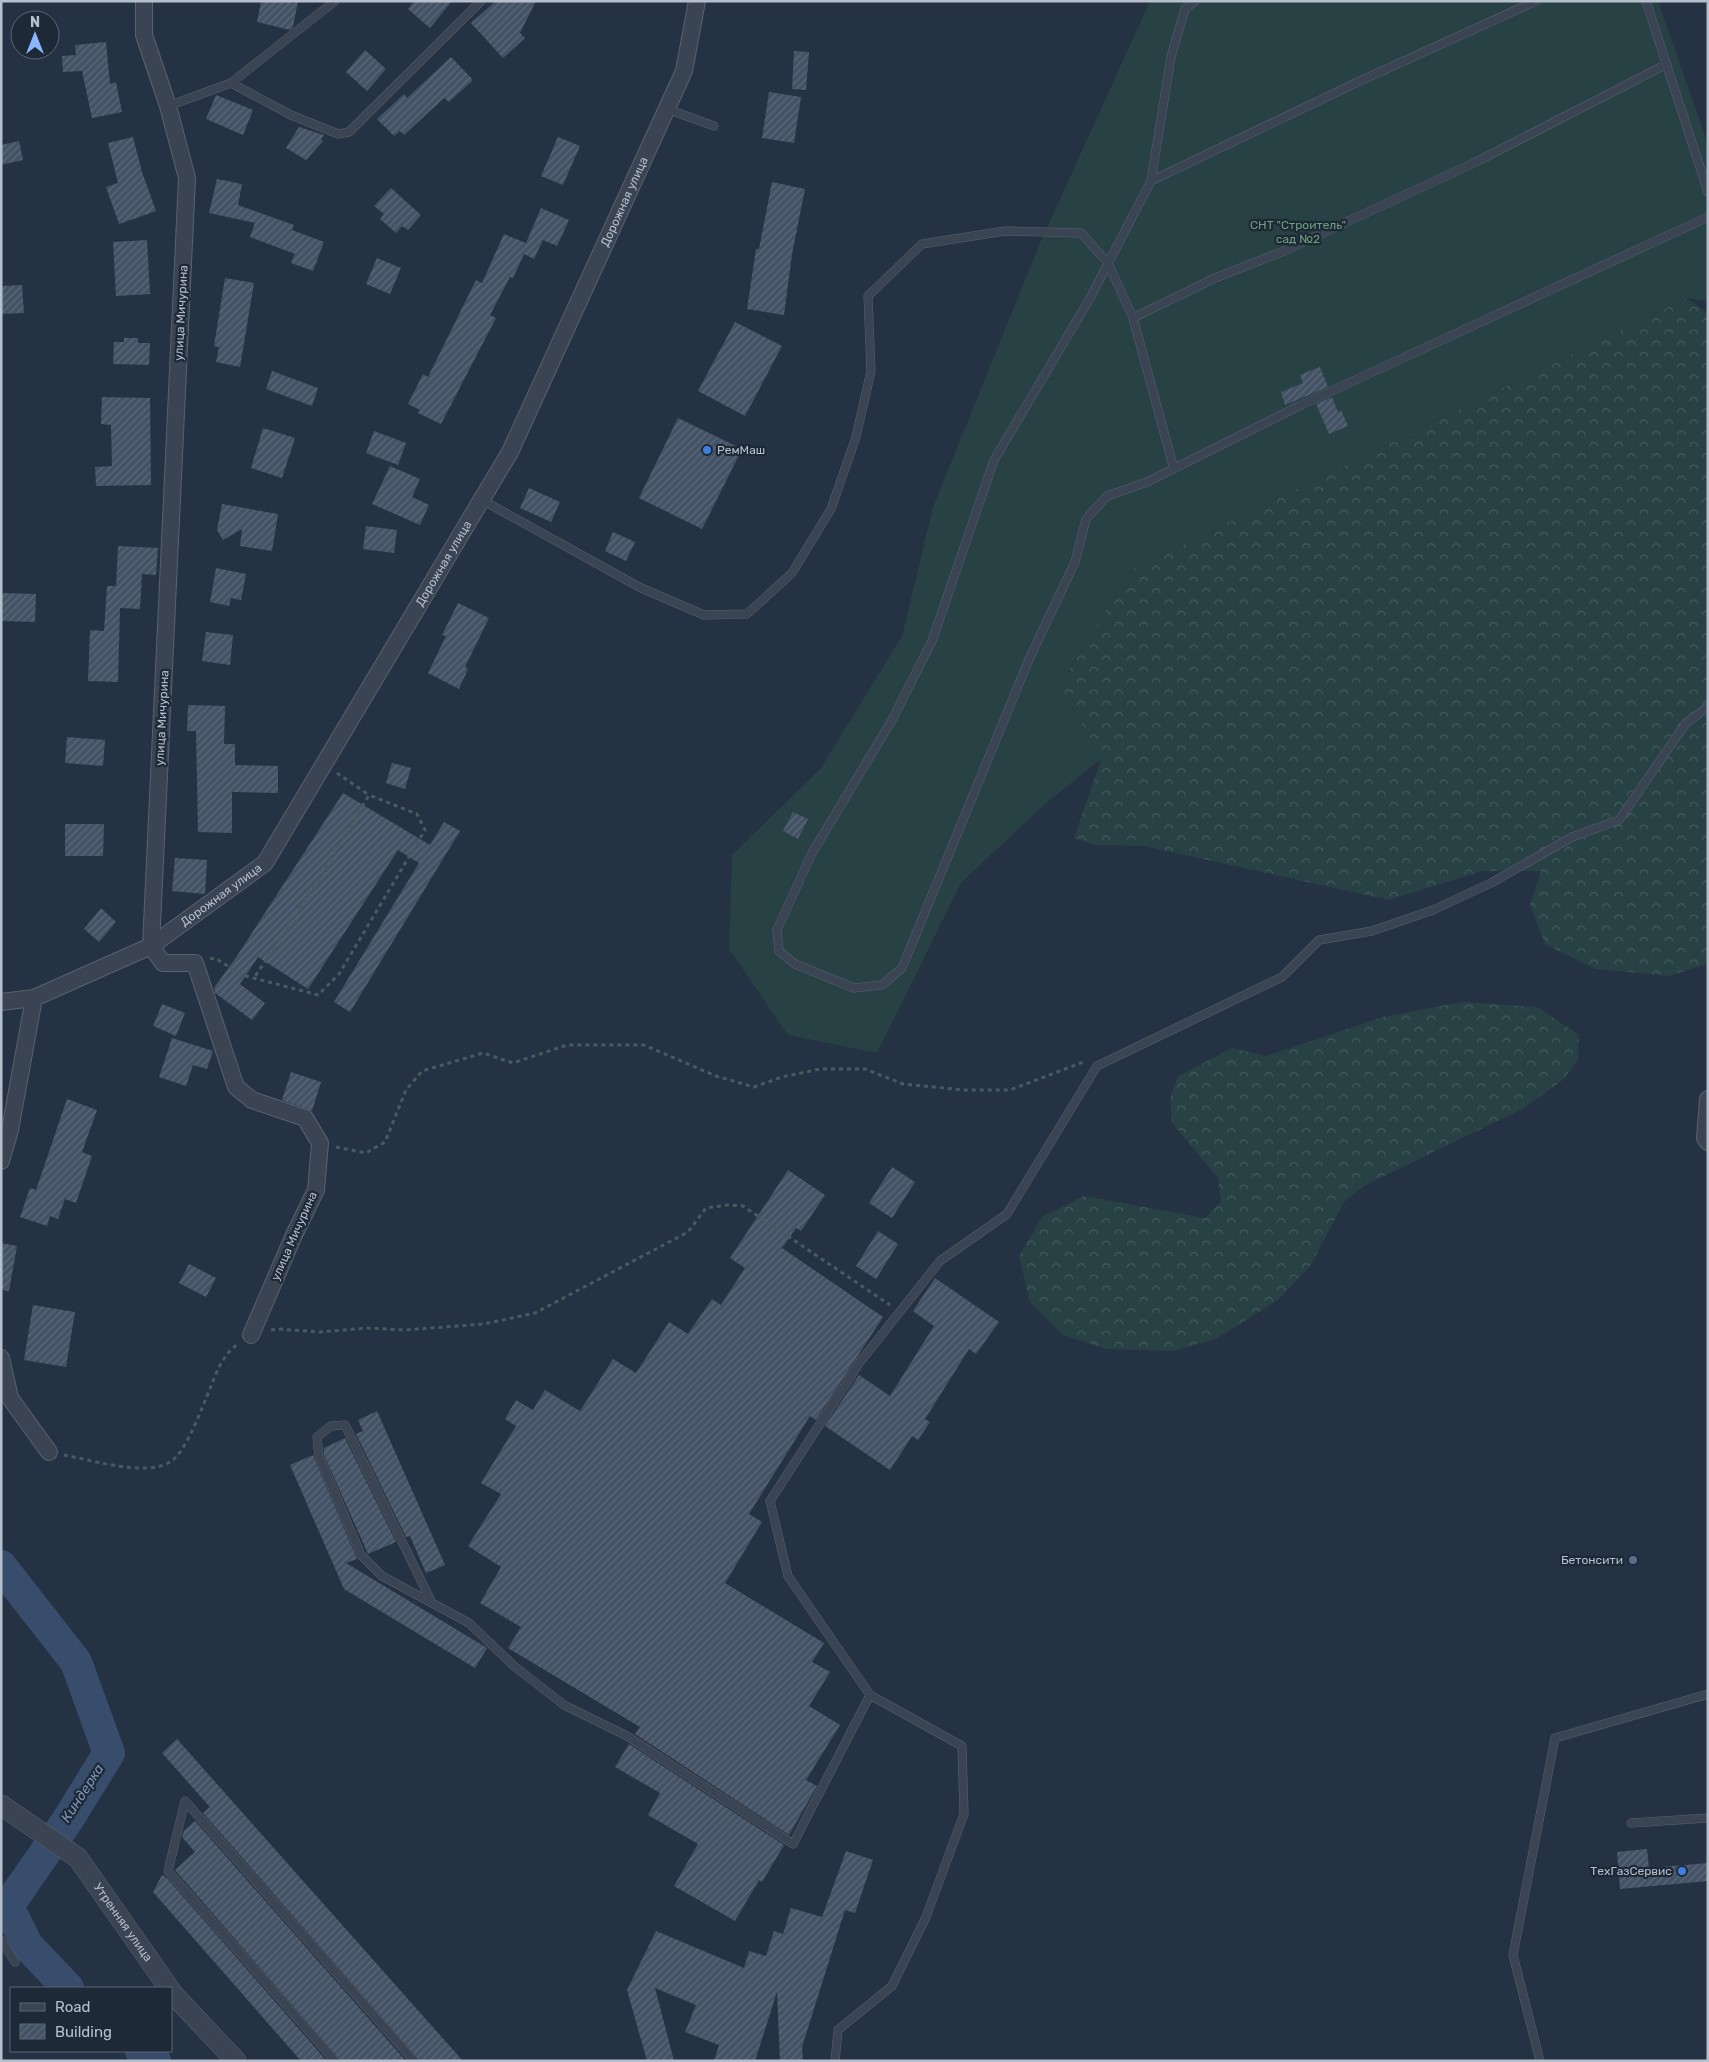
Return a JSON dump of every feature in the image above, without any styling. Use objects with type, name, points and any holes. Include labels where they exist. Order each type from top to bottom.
[{"type":"street","name":"улица Мичурина","points":[[144,1],[144,35],[168,106],[187,178],[151,946]]},
{"type":"street","name":"Дорожная улица","points":[[1,1002],[34,998],[151,946],[265,864],[510,452],[684,71],[697,1]]},
{"type":"street","points":[[151,946],[163,963],[195,963],[236,1086],[252,1100],[305,1118],[320,1143]]},
{"type":"street","points":[[1,1161],[10,1130],[34,998]]},
{"type":"street","points":[[1708,1099],[1706,1138],[1708,1142]]},
{"type":"street","name":"улица Мичурина","points":[[251,1335],[294,1235],[316,1190],[320,1143]]},
{"type":"street","points":[[1,1358],[10,1398],[49,1452]]},
{"type":"street","name":"Утренняя улица","points":[[1,1805],[78,1858],[168,1987]]},
{"type":"street","points":[[172,1993],[236,2061]]},
{"type":"lane","points":[[168,106],[231,83],[334,1]]},
{"type":"lane","points":[[231,83],[298,118],[338,134],[349,132],[481,1]]},
{"type":"lane","points":[[1195,1],[1185,9],[1171,56],[1150,181],[1089,300],[994,460],[932,641],[892,720],[812,853],[777,930],[779,951],[795,964],[854,988],[882,985],[902,968],[1030,657],[1075,562],[1086,519],[1107,496],[1147,482],[1353,381],[1708,217]]},
{"type":"lane","points":[[1150,181],[1360,81],[1536,1]]},
{"type":"lane","points":[[1646,1],[1708,192]]},
{"type":"lane","points":[[1133,318],[1214,278],[1284,251],[1476,162],[1667,64]]},
{"type":"lane","points":[[667,109],[714,126]]},
{"type":"lane","points":[[482,500],[642,588],[704,615],[747,614],[792,573],[831,509],[856,437],[871,371],[868,296],[922,244],[1005,231],[1081,233],[1108,262],[1133,318],[1174,469]]},
{"type":"lane","points":[[836,2061],[838,2030],[892,1986],[926,1918],[964,1814],[962,1746],[870,1695],[788,1576],[770,1501],[860,1362],[940,1261],[1007,1214],[1097,1066],[1282,977],[1319,940],[1372,931],[1433,910],[1491,883],[1572,837],[1619,820],[1686,723],[1708,707]]},
{"type":"lane","points":[[432,1603],[345,1426],[331,1426],[317,1437],[319,1456],[361,1555],[382,1576],[469,1623],[514,1666],[564,1705],[627,1736],[793,1844],[870,1695]]},
{"type":"lane","points":[[1540,2061],[1514,1955],[1555,1738],[1708,1694]]},
{"type":"lane","points":[[335,2061],[168,1871],[185,1801],[414,2061]]},
{"type":"lane","points":[[1631,1824],[1708,1818]]},
{"type":"lane","points":[[1,1940],[15,1962]]},
{"type":"path","points":[[195,963],[215,958],[242,975],[318,995],[339,974],[425,830],[417,814],[369,795],[325,764]]},
{"type":"path","points":[[254,978],[314,888],[369,795]]},
{"type":"path","points":[[320,1143],[366,1152],[385,1142],[406,1090],[422,1071],[483,1053],[513,1063],[567,1045],[644,1045],[716,1076],[754,1087],[782,1077],[820,1070],[866,1070],[903,1084],[964,1090],[1010,1090],[1075,1064],[1092,1060]]},
{"type":"path","points":[[49,1452],[135,1468],[158,1468],[172,1462],[192,1433],[216,1373],[230,1350],[251,1335],[278,1329],[320,1332],[367,1328],[405,1330],[484,1324],[535,1313],[688,1232],[706,1208],[727,1205],[743,1206],[901,1312]]},
{"type":"green space","name":"СНТ \"Строитель\" сад №2","points":[[1150,1],[1658,1],[1708,144],[1708,301],[1686,298],[1131,570],[1060,685],[1101,759],[1045,804],[961,883],[877,1053],[788,1035],[729,949],[732,855],[821,768],[902,636],[933,507],[1040,243]]},
{"type":"green space","points":[[1686,298],[1708,313],[1707,964],[1669,976],[1595,969],[1545,944],[1530,905],[1541,871],[1482,871],[1389,900],[1144,846],[1094,845],[1074,838],[1101,759],[1060,685],[1131,570]]},
{"type":"green space","points":[[1462,1002],[1537,1007],[1579,1035],[1578,1059],[1564,1079],[1524,1108],[1364,1186],[1344,1202],[1311,1265],[1278,1300],[1216,1339],[1173,1351],[1106,1349],[1063,1335],[1030,1302],[1019,1256],[1042,1217],[1084,1196],[1205,1218],[1221,1201],[1218,1178],[1172,1123],[1170,1098],[1178,1076],[1232,1048],[1266,1056],[1383,1017]]},
{"type":"building","points":[[261,1],[298,1],[293,27],[290,30],[257,22]]},
{"type":"building","points":[[414,1],[452,1],[430,28],[408,9]]},
{"type":"building","points":[[496,1],[536,1],[520,33],[525,38],[503,58],[471,23]]},
{"type":"building","points":[[106,42],[110,84],[116,82],[122,112],[92,118],[82,71],[63,72],[62,56],[76,55],[75,45]]},
{"type":"building","points":[[365,50],[386,69],[367,91],[346,72]]},
{"type":"building","points":[[794,51],[809,52],[806,90],[792,89]]},
{"type":"building","points":[[451,57],[473,80],[449,102],[444,98],[404,135],[400,131],[394,136],[377,119],[404,94],[407,98]]},
{"type":"building","points":[[769,92],[801,97],[794,143],[762,138]]},
{"type":"building","points":[[216,95],[253,110],[243,135],[206,119]]},
{"type":"building","points":[[299,127],[324,135],[321,140],[323,141],[306,160],[286,148]]},
{"type":"building","points":[[133,137],[142,172],[156,211],[119,224],[106,187],[118,183],[108,143]]},
{"type":"building","points":[[558,137],[580,146],[563,185],[541,176]]},
{"type":"building","points":[[19,141],[23,160],[1,165],[1,145]]},
{"type":"building","points":[[217,179],[242,184],[238,205],[294,225],[292,230],[324,242],[313,271],[291,263],[295,254],[250,237],[255,223],[209,213]]},
{"type":"building","points":[[772,182],[805,189],[792,254],[784,315],[747,309],[756,249],[759,249]]},
{"type":"building","points":[[391,188],[421,215],[408,230],[402,226],[396,233],[380,219],[384,214],[374,206]]},
{"type":"building","points":[[541,208],[569,220],[557,246],[543,240],[534,259],[524,254],[513,278],[510,277],[490,315],[496,318],[441,424],[418,413],[420,410],[408,404],[423,374],[428,377],[476,280],[482,283],[504,234],[526,243]]},
{"type":"building","points":[[147,240],[150,294],[116,296],[113,242]]},
{"type":"building","points":[[377,258],[401,268],[390,294],[366,284]]},
{"type":"building","points":[[225,278],[254,283],[240,367],[216,362],[219,347],[214,346]]},
{"type":"building","points":[[22,285],[24,313],[1,314],[1,286]]},
{"type":"building","points":[[735,322],[782,346],[745,416],[698,391]]},
{"type":"building","points":[[124,338],[138,338],[138,343],[150,343],[149,365],[113,364],[114,342],[124,342]]},
{"type":"building","points":[[1320,367],[1328,387],[1285,405],[1281,392],[1303,383],[1300,375]]},
{"type":"building","points":[[272,371],[318,388],[312,406],[266,389]]},
{"type":"building","points":[[102,397],[150,398],[151,485],[96,486],[95,467],[112,466],[111,425],[101,424]]},
{"type":"building","points":[[1332,397],[1338,412],[1341,410],[1348,426],[1329,434],[1316,404]]},
{"type":"building","points":[[678,418],[742,449],[702,529],[639,498]]},
{"type":"building","points":[[263,428],[295,438],[282,478],[251,468]]},
{"type":"building","points":[[374,431],[406,443],[398,465],[366,453]]},
{"type":"building","points":[[390,466],[420,479],[412,497],[429,505],[420,525],[372,504]]},
{"type":"building","points":[[529,488],[560,502],[551,522],[520,508]]},
{"type":"building","points":[[222,504],[278,514],[272,551],[240,546],[242,529],[223,540],[217,530]]},
{"type":"building","points":[[366,526],[397,530],[394,553],[363,549]]},
{"type":"building","points":[[613,532],[635,542],[626,561],[605,551]]},
{"type":"building","points":[[118,546],[158,548],[156,575],[142,574],[140,609],[120,608],[118,682],[88,681],[90,630],[104,631],[107,586],[116,586]]},
{"type":"building","points":[[216,568],[246,574],[241,600],[231,598],[229,606],[210,602]]},
{"type":"building","points":[[1,593],[36,594],[35,622],[1,621]]},
{"type":"building","points":[[458,603],[489,618],[465,667],[468,669],[459,689],[428,673],[446,636],[442,635]]},
{"type":"building","points":[[206,632],[233,635],[230,665],[202,661]]},
{"type":"building","points":[[188,705],[225,706],[224,744],[235,744],[235,765],[278,766],[278,793],[232,792],[232,833],[198,832],[196,731],[187,731]]},
{"type":"building","points":[[67,737],[105,740],[103,766],[65,763]]},
{"type":"building","points":[[392,763],[411,768],[405,789],[386,783]]},
{"type":"building","points":[[343,793],[430,845],[444,822],[460,831],[350,1012],[334,1002],[419,863],[398,850],[308,989],[258,957],[240,984],[265,1003],[252,1020],[215,993],[214,988],[237,956]]},
{"type":"building","points":[[793,812],[808,819],[798,839],[783,831]]},
{"type":"building","points":[[65,824],[104,824],[103,856],[65,856]]},
{"type":"building","points":[[175,858],[207,860],[205,894],[172,891]]},
{"type":"building","points":[[101,908],[116,922],[99,942],[84,929]]},
{"type":"building","points":[[162,1004],[185,1013],[176,1036],[153,1026]]},
{"type":"building","points":[[172,1038],[213,1051],[207,1069],[193,1065],[186,1086],[159,1077]]},
{"type":"building","points":[[291,1072],[321,1082],[312,1111],[282,1100]]},
{"type":"building","points":[[67,1099],[97,1110],[82,1152],[92,1156],[76,1203],[65,1199],[58,1219],[50,1216],[47,1226],[20,1217],[30,1188],[36,1190]]},
{"type":"building","points":[[892,1167],[915,1182],[892,1218],[869,1203]]},
{"type":"building","points":[[788,1170],[825,1195],[801,1231],[796,1228],[782,1248],[883,1317],[816,1420],[810,1416],[749,1514],[762,1522],[725,1583],[824,1643],[812,1662],[830,1672],[809,1706],[840,1725],[806,1780],[817,1786],[789,1835],[635,1734],[640,1727],[508,1648],[521,1627],[480,1603],[501,1567],[468,1546],[501,1494],[481,1483],[516,1426],[505,1419],[516,1400],[533,1410],[545,1390],[580,1411],[613,1359],[636,1373],[669,1322],[688,1334],[712,1299],[721,1305],[745,1268],[730,1258]]},
{"type":"building","points":[[878,1231],[898,1244],[876,1279],[856,1266]]},
{"type":"building","points":[[1,1243],[17,1246],[9,1291],[1,1290]]},
{"type":"building","points":[[189,1264],[216,1278],[206,1297],[179,1283]]},
{"type":"building","points":[[935,1278],[999,1322],[976,1354],[969,1349],[925,1419],[930,1422],[918,1440],[912,1436],[890,1470],[825,1426],[859,1375],[890,1396],[934,1326],[913,1311]]},
{"type":"building","points":[[33,1305],[75,1312],[66,1367],[24,1360]]},
{"type":"building","points":[[377,1411],[445,1565],[426,1573],[410,1536],[406,1537],[356,1434],[363,1431],[358,1420]]},
{"type":"building","points":[[345,1438],[396,1542],[368,1554],[324,1455],[324,1448]]},
{"type":"building","points":[[313,1455],[357,1559],[346,1563],[487,1648],[475,1668],[344,1589],[290,1465]]},
{"type":"building","points":[[177,1739],[463,2061],[420,2061],[203,1813],[210,1807],[162,1753]]},
{"type":"building","points":[[629,1744],[784,1845],[762,1882],[759,1880],[735,1921],[674,1886],[698,1844],[648,1815],[660,1793],[615,1767]]},
{"type":"building","points":[[195,1821],[406,2061],[341,2061],[175,1870],[195,1852],[182,1837],[184,1831]]},
{"type":"building","points":[[1647,1849],[1649,1868],[1708,1863],[1708,1881],[1620,1889],[1617,1852]]},
{"type":"building","points":[[846,1851],[873,1860],[855,1913],[845,1910],[802,2047],[803,2061],[780,2061],[777,1992],[755,2061],[714,2061],[719,2045],[685,2032],[696,2005],[655,1988],[674,2061],[647,2061],[627,1990],[656,1931],[744,1968],[749,1951],[766,1956],[774,1931],[783,1934],[791,1908],[822,1917]]},
{"type":"building","points":[[162,1875],[167,1878],[327,2061],[301,2061],[153,1892]]},
{"type":"waterway","name":"Киндерка","points":[[1,1566],[76,1662],[109,1753],[67,1821],[8,1906],[27,1945],[67,1987]]},
{"type":"waterway","name":"Киндерка","points":[[142,2052],[155,2061]]},
{"type":"place","name":"РемМаш","points":[[707,450]]},
{"type":"place","name":"Бетонсити","points":[[1633,1560]]},
{"type":"place","name":"ТехГазСервис","points":[[1682,1871]]}]
